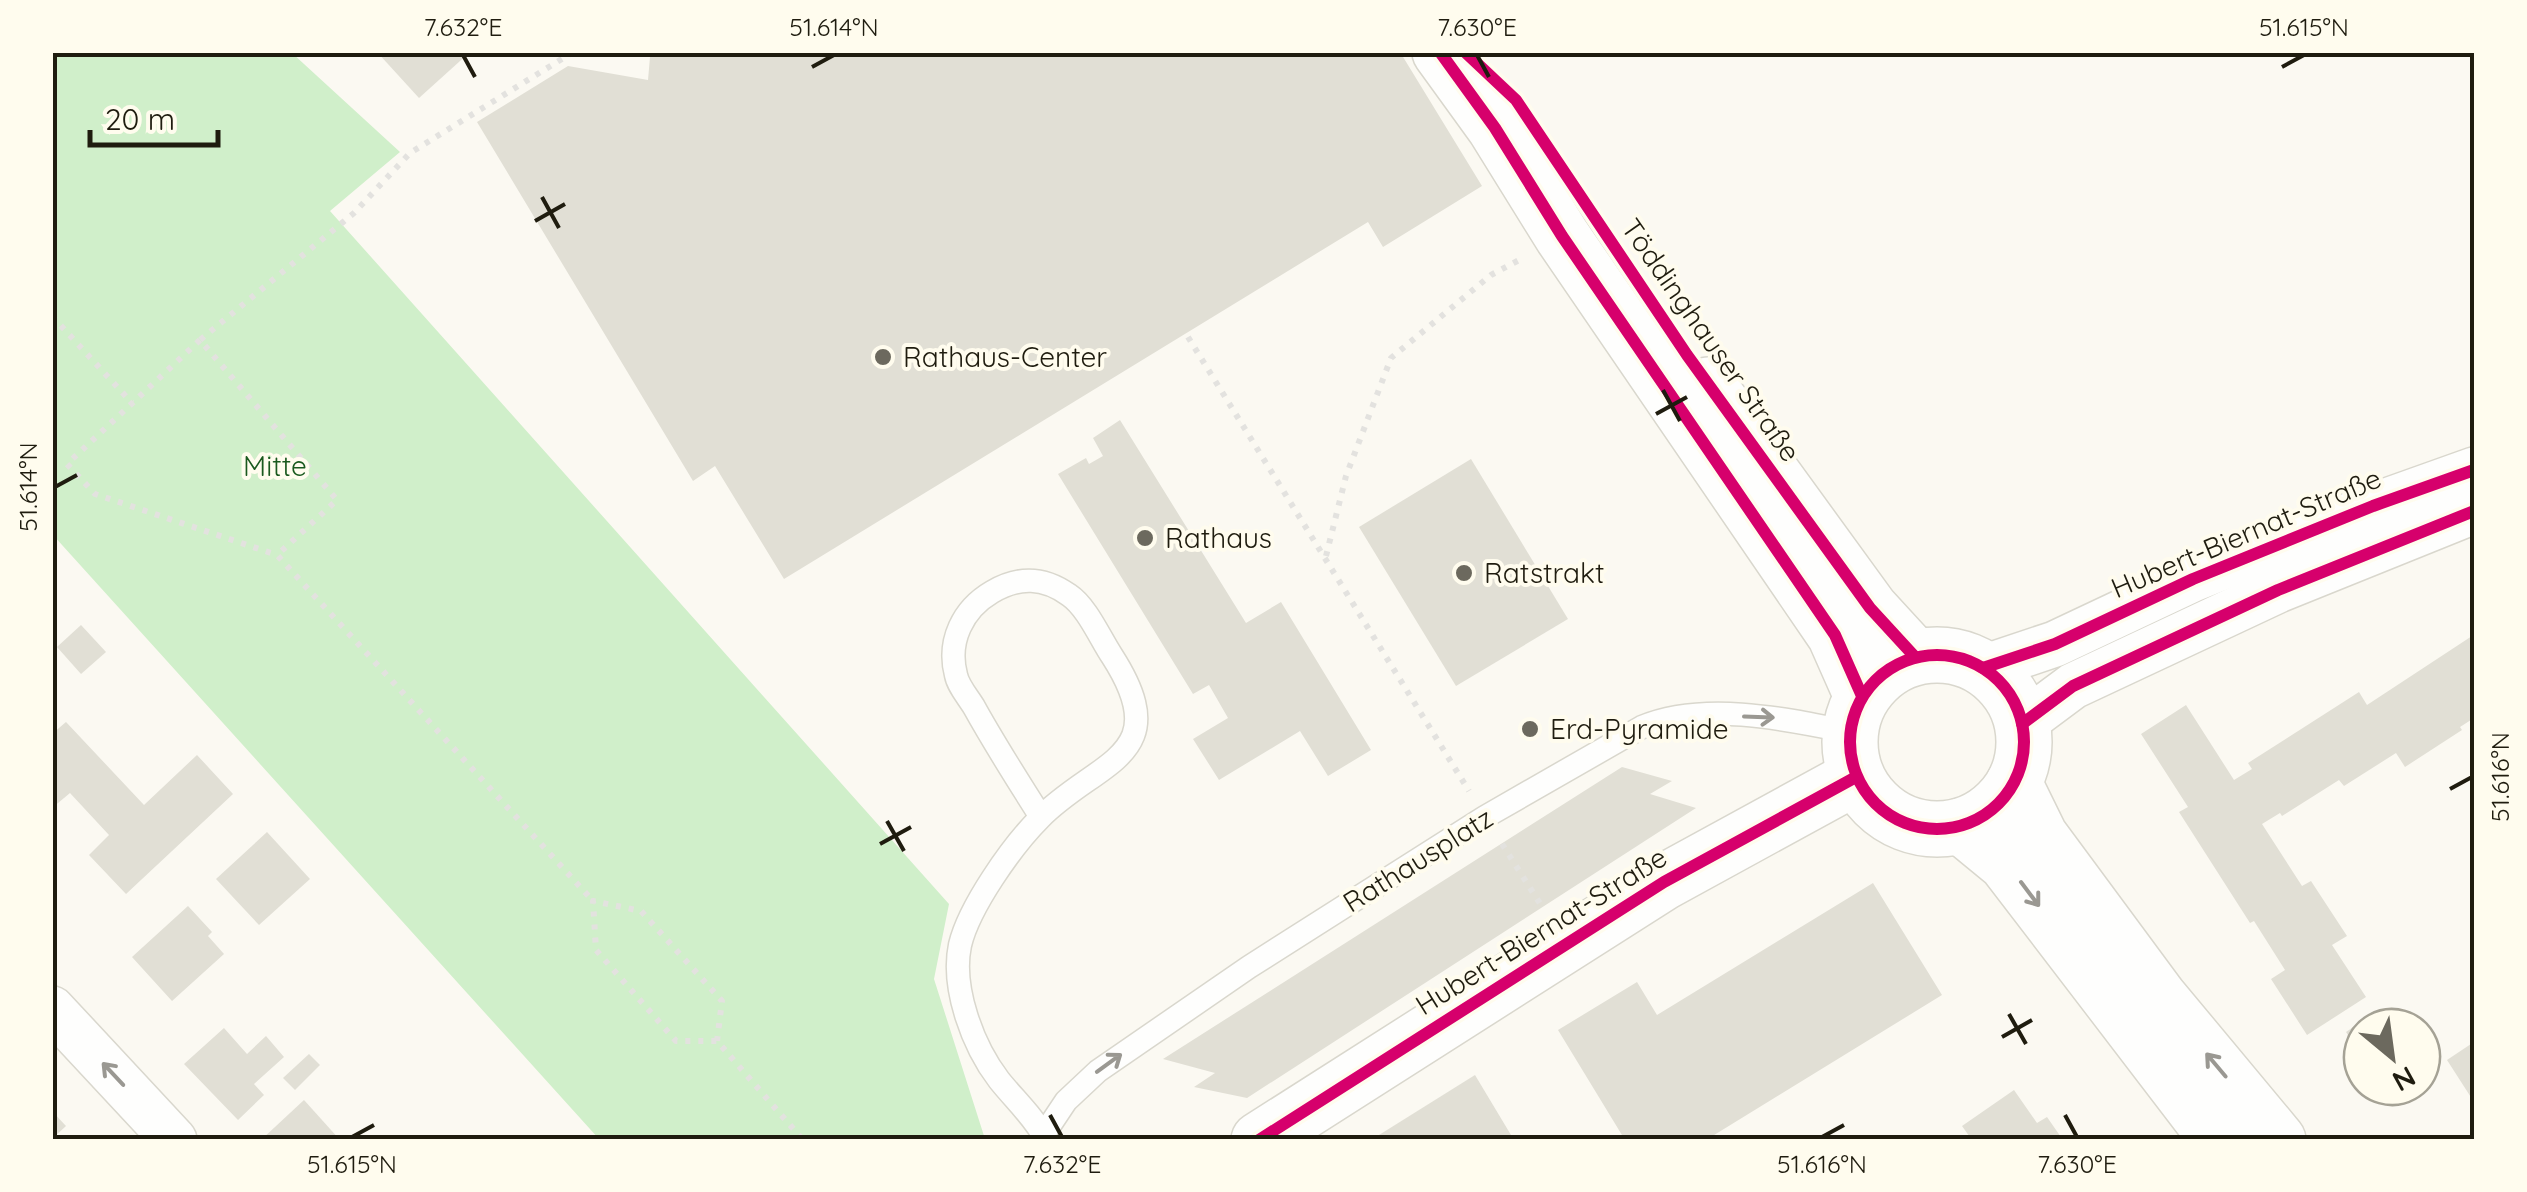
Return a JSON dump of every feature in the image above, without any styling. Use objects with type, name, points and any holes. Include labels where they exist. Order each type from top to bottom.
[{"type":"street","points":[[1440,52],[1835,635],[1869,798],[1888,815],[1911,826],[1936,830],[1961,826],[1982,817],[2000,802],[2022,764],[2022,724],[2001,682],[1983,668],[1950,656],[1914,657],[1876,678],[1856,735]]},
{"type":"street","name":"Töddinghauser Straße","points":[[1465,52],[1516,100],[1698,371],[1870,608],[1914,657]]},
{"type":"street","name":"Hubert-Biernat-Straße","points":[[1983,668],[2055,644],[2193,579],[2474,470]]},
{"type":"street","points":[[2022,724],[2073,686],[2278,590],[2474,510]]},
{"type":"street","name":"Hubert-Biernat-Straße","points":[[1259,1140],[1664,882],[1856,735]]},
{"type":"street","points":[[2014,783],[2040,836],[2084,896],[2278,1140]]},
{"type":"street","points":[[1961,826],[2006,863],[2218,1140]]},
{"type":"street","points":[[52,1009],[174,1140]]},
{"type":"lane","points":[[1041,817],[956,676],[952,641],[968,612],[991,592],[1016,581],[1046,580],[1074,598],[1128,682],[1136,722],[1130,746],[1104,772],[1041,817],[978,904],[960,944],[958,980],[972,1030],[996,1076],[1045,1137]]},
{"type":"lane","name":"Rathausplatz","points":[[1045,1137],[1066,1102],[1098,1071],[1249,967],[1485,817],[1642,727],[1665,717],[1782,718],[1856,735]]},
{"type":"path","points":[[574,52],[410,153],[354,213],[200,340],[66,464],[94,494],[277,555],[593,901],[640,911],[722,1001],[717,1041]]},
{"type":"path","points":[[1325,557],[1346,476],[1391,358],[1491,275],[1562,236]]},
{"type":"path","points":[[52,316],[132,403]]},
{"type":"path","points":[[1188,337],[1566,944]]},
{"type":"path","points":[[200,340],[337,500],[277,555]]},
{"type":"path","points":[[593,901],[596,950],[630,989],[676,1040],[717,1041],[803,1140]]},
{"type":"green space","name":"Mitte","points":[[57,52],[292,53],[400,152],[330,211],[949,904],[934,979],[985,1139],[599,1139],[53,535],[52,57]]},
{"type":"building","points":[[377,52],[470,52],[419,98]]},
{"type":"building","name":"Rathaus-Center","points":[[657,52],[1400,52],[1482,186],[1383,247],[1368,222],[784,579],[715,466],[693,481],[477,122],[568,66],[648,80],[650,57]]},
{"type":"building","name":"Rathaus","points":[[1120,420],[1246,623],[1281,602],[1371,750],[1328,776],[1300,731],[1219,780],[1193,739],[1228,718],[1209,685],[1193,694],[1058,474],[1086,458],[1089,464],[1103,456],[1093,438]]},
{"type":"building","name":"Ratstrakt","points":[[1471,459],[1568,619],[1456,686],[1359,527]]},
{"type":"building","points":[[81,625],[106,652],[81,674],[57,647]]},
{"type":"building","points":[[2472,636],[2474,718],[2460,727],[2462,730],[2405,767],[2396,753],[2344,786],[2339,780],[2262,824],[2302,886],[2311,881],[2347,936],[2332,945],[2366,997],[2350,1007],[2342,1007],[2342,1012],[2307,1035],[2271,979],[2285,970],[2179,812],[2188,807],[2141,734],[2186,705],[2234,780],[2252,769],[2248,763],[2359,692],[2367,705]]},
{"type":"building","points":[[66,722],[144,805],[197,755],[233,794],[126,894],[89,855],[109,835],[70,793],[52,808],[52,734]]},
{"type":"building","points":[[1622,767],[1672,781],[1650,794],[1696,808],[1247,1098],[1194,1087],[1215,1073],[1163,1059]]},
{"type":"building","points":[[267,832],[310,879],[259,925],[216,879]]},
{"type":"building","points":[[1873,883],[1942,995],[1706,1140],[1625,1140],[1558,1030],[1637,982],[1657,1015]]},
{"type":"building","points":[[188,906],[212,932],[208,936],[224,954],[172,1001],[132,957]]},
{"type":"building","points":[[224,1028],[247,1054],[266,1036],[284,1057],[254,1084],[264,1095],[238,1120],[184,1064]]},
{"type":"building","points":[[2474,1042],[2474,1102],[2447,1060]]},
{"type":"building","points":[[309,1054],[320,1065],[295,1090],[283,1078]]},
{"type":"building","points":[[1475,1075],[1514,1140],[1371,1140]]},
{"type":"building","points":[[2014,1090],[2037,1123],[2047,1117],[2063,1140],[1972,1140],[1962,1126]]},
{"type":"building","points":[[304,1100],[340,1140],[261,1140]]},
{"type":"building","points":[[52,1111],[66,1126],[52,1139]]},
{"type":"cycle path","points":[[1440,52],[1835,635],[1862,696]]},
{"type":"cycle path","points":[[1465,52],[1516,100],[1687,355],[1870,608],[1915,657]]},
{"type":"cycle path","points":[[1983,668],[2055,644],[2193,579],[2474,470]]},
{"type":"cycle path","points":[[2022,724],[2073,686],[2278,590],[2474,511]]},
{"type":"cycle path","points":[[1937,655],[1970,662],[1999,680],[2017,709],[2024,742],[2017,775],[1999,804],[1970,822],[1937,829],[1904,822],[1875,804],[1857,775],[1850,742],[1857,709],[1875,680],[1904,662],[1937,655]]},
{"type":"cycle path","points":[[1259,1140],[1664,882],[1856,777]]},
{"type":"place","name":"Rathaus-Center","points":[[883,357]]},
{"type":"place","name":"Rathaus","points":[[1145,538]]},
{"type":"place","name":"Ratstrakt","points":[[1464,573]]},
{"type":"place","name":"Erd-Pyramide","points":[[1530,729]]}]
